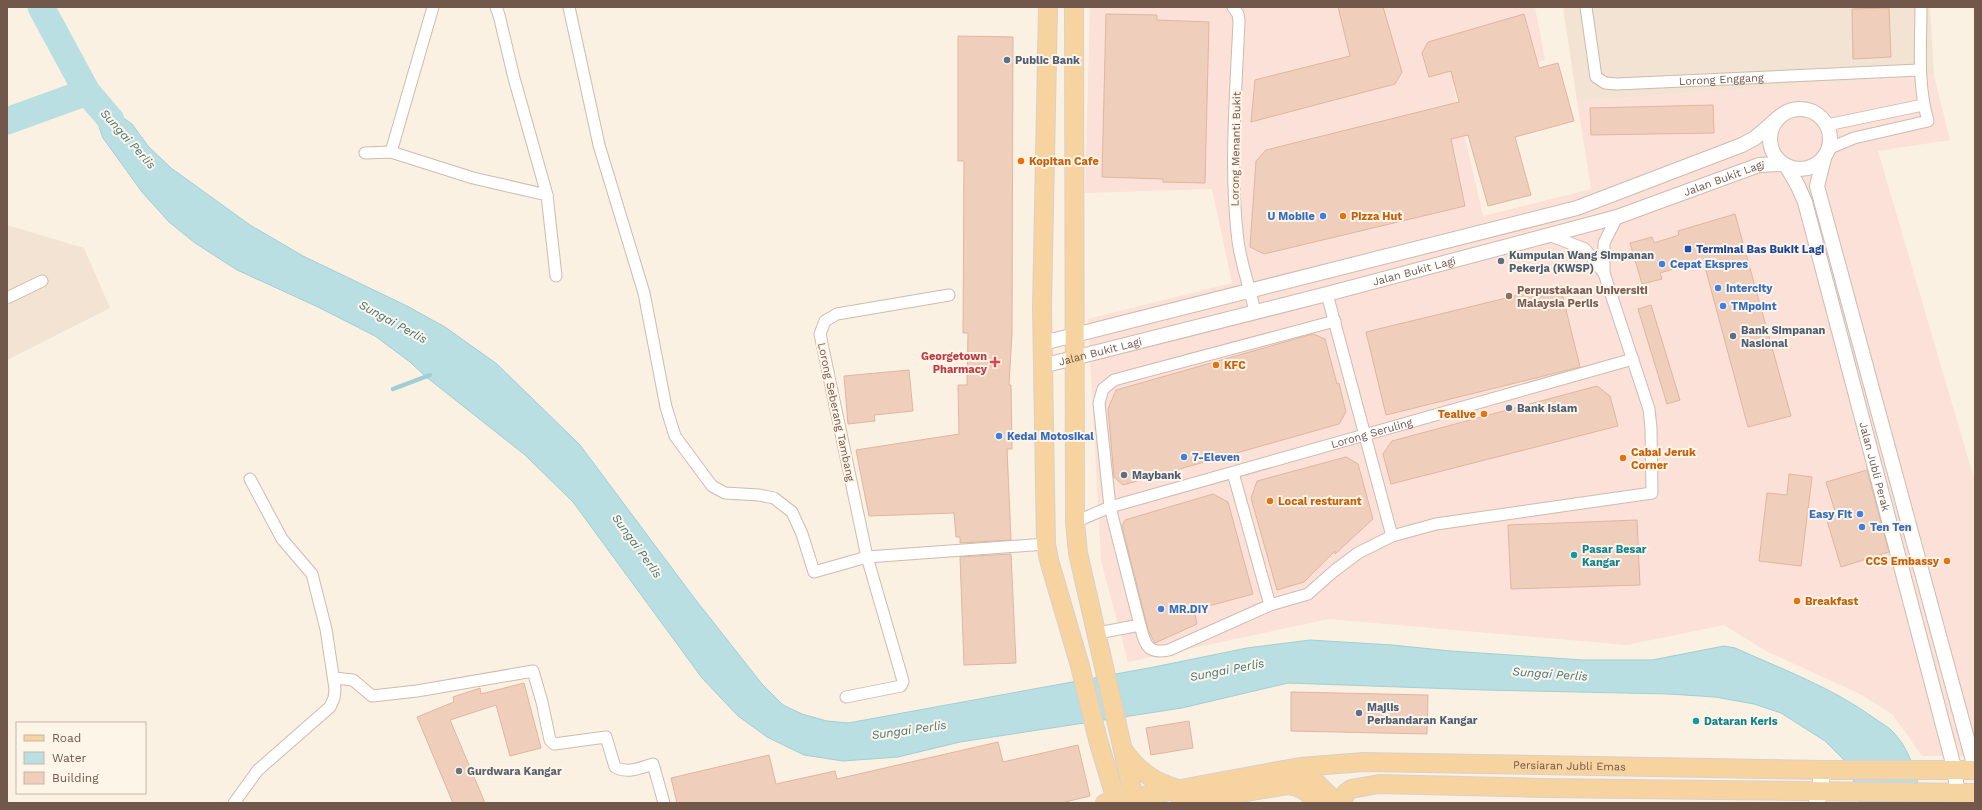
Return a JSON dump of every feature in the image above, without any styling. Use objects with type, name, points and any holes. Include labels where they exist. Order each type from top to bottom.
[{"type":"main road","points":[[1048,7],[1042,308],[1046,544],[1049,560],[1080,666],[1098,740],[1121,801]]},
{"type":"main road","points":[[1074,7],[1075,522],[1078,553],[1098,633],[1120,743],[1121,801]]},
{"type":"main road","points":[[1120,743],[1133,764],[1147,776],[1181,796]]},
{"type":"main road","name":"Persiaran Jubli Emas","points":[[1181,796],[1294,768],[1364,762],[1831,770],[1975,769]]},
{"type":"main road","points":[[1436,763],[1437,785]]},
{"type":"main road","points":[[1320,795],[1326,780],[1338,764]]},
{"type":"main road","points":[[1294,768],[1303,774],[1320,795],[1339,803]]},
{"type":"main road","points":[[1818,797],[1831,770]]},
{"type":"main road","name":"Persiaran Jubli Emas","points":[[1339,803],[1346,792],[1351,789],[1360,786],[1379,784],[1744,789],[1818,797],[1928,792],[1975,793]]},
{"type":"main road","points":[[1121,801],[1288,785],[1304,789],[1312,796],[1314,803]]},
{"type":"main road","points":[[1744,789],[1770,803]]},
{"type":"street","points":[[391,152],[433,7]]},
{"type":"street","points":[[496,7],[500,15],[514,78],[547,195],[556,276]]},
{"type":"street","points":[[569,7],[599,145],[644,294],[666,407],[675,436],[712,486],[725,493],[759,495],[774,498],[792,512],[802,534],[814,572],[867,557],[1046,544]]},
{"type":"street","name":"Lorong Menanti Bukit","points":[[1234,7],[1240,21],[1234,136],[1235,207],[1238,242],[1255,312]]},
{"type":"street","name":"Lorong Enggang","points":[[1586,7],[1596,77],[1605,83],[1617,84],[1919,70]]},
{"type":"street","points":[[1827,153],[1831,136],[1827,124],[1817,114],[1804,109],[1794,109],[1778,118],[1772,126],[1769,136],[1770,147],[1774,156],[1784,165],[1796,170],[1807,169],[1816,165],[1827,153],[1854,138],[1928,121],[1923,105],[1919,70],[1921,7]]},
{"type":"street","points":[[1827,124],[1923,105]]},
{"type":"street","name":"Jalan Bukit Lagi","points":[[1043,343],[1577,208],[1742,145],[1755,138],[1778,118]]},
{"type":"street","points":[[366,153],[391,152],[473,178],[547,195]]},
{"type":"street","name":"Jalan Jubli Perak","points":[[1827,153],[1818,186],[1820,197],[1975,769]]},
{"type":"street","name":"Jalan Bukit Lagi","points":[[1042,366],[1327,294],[1617,217],[1759,165],[1784,165]]},
{"type":"street","name":"Jalan Jubli Perak","points":[[1784,165],[1798,186],[1804,202],[1955,770],[1957,793]]},
{"type":"street","points":[[1335,321],[1114,380],[1103,389],[1099,403],[1110,507],[1140,625],[1146,644],[1151,650],[1159,652],[1169,650],[1270,606],[1308,594],[1358,552],[1392,536],[1436,524],[1652,493],[1650,419],[1633,359],[1604,273],[1604,243],[1617,217]]},
{"type":"street","points":[[1549,235],[1585,249],[1604,273]]},
{"type":"street","points":[[7,298],[42,282]]},
{"type":"street","points":[[1327,294],[1392,536]]},
{"type":"street","name":"Lorong Seberang Tambang","points":[[846,697],[901,686],[903,681],[867,557],[820,334],[825,321],[837,314],[949,295]]},
{"type":"street","name":"Lorong Seruling","points":[[1075,522],[1110,507],[1633,359]]},
{"type":"street","points":[[1232,473],[1270,606]]},
{"type":"street","points":[[234,803],[258,770],[330,707],[334,698],[334,678],[326,629],[312,574],[282,539],[250,479]]},
{"type":"street","points":[[1098,633],[1140,625]]},
{"type":"street","points":[[334,678],[353,680],[372,696],[417,691],[533,671],[542,702],[550,740],[554,744],[606,737],[615,767],[628,771],[653,764],[664,803]]},
{"type":"shaded area","points":[[1090,7],[1535,7],[1545,60],[1453,85],[1483,216],[1591,189],[1577,101],[1934,75],[1950,140],[1878,151],[1975,482],[1975,756],[1922,756],[1893,715],[1862,695],[1768,652],[1724,625],[1627,645],[1329,619],[1128,662],[1101,561],[1088,319],[1232,283],[1212,189],[1085,193]]},
{"type":"shaded area","points":[[1563,7],[1930,7],[1934,75],[1577,101]]},
{"type":"shaded area","points":[[7,225],[84,248],[110,308],[7,360]]},
{"type":"water","name":"Sungai Perlis","points":[[87,92],[132,124],[148,146],[171,168],[250,225],[303,256],[407,306],[445,327],[497,364],[580,445],[695,599],[762,684],[783,705],[802,714],[827,721],[848,723],[1154,667],[1247,648],[1310,640],[1583,660],[1652,660],[1724,646],[1735,648],[1789,671],[1842,697],[1890,729],[1905,749],[1913,766],[1922,803],[1860,803],[1854,782],[1845,761],[1825,741],[1781,713],[1754,704],[1715,697],[1669,694],[1484,690],[1288,683],[1182,708],[960,742],[898,757],[843,761],[804,755],[767,737],[738,716],[702,678],[573,502],[525,455],[425,376],[410,362],[375,336],[318,307],[237,270],[195,243],[169,222],[142,192],[103,138]]},
{"type":"building","points":[[1338,7],[1383,7],[1402,72],[1395,84],[1251,122],[1255,80],[1350,56]]},
{"type":"building","points":[[1889,8],[1891,57],[1853,59],[1852,9]]},
{"type":"building","points":[[1106,14],[1157,15],[1157,20],[1209,22],[1205,183],[1163,182],[1163,179],[1102,177]]},
{"type":"building","points":[[1524,14],[1539,68],[1558,63],[1574,121],[1515,137],[1531,195],[1488,206],[1468,135],[1451,139],[1465,206],[1264,254],[1250,247],[1256,161],[1266,150],[1459,102],[1451,71],[1429,77],[1422,53],[1428,42]]},
{"type":"building","points":[[958,36],[1013,37],[1012,333],[1009,385],[1011,385],[1012,449],[1007,449],[1011,540],[960,543],[960,537],[956,537],[954,513],[869,516],[856,450],[959,434],[958,385],[967,385],[968,333],[963,333],[964,161],[958,161]]},
{"type":"building","points":[[1713,105],[1714,133],[1591,135],[1590,108]]},
{"type":"building","points":[[1735,214],[1791,416],[1748,427],[1705,267],[1693,270],[1691,264],[1660,273],[1662,279],[1642,284],[1630,243],[1652,237],[1654,243],[1679,235],[1678,231]]},
{"type":"building","points":[[1560,285],[1580,367],[1386,415],[1366,332]]},
{"type":"building","points":[[1651,305],[1680,400],[1667,404],[1638,309]]},
{"type":"building","points":[[1313,334],[1325,339],[1337,384],[1339,383],[1346,412],[1339,424],[1123,485],[1114,477],[1108,409],[1116,390]]},
{"type":"building","points":[[909,370],[913,411],[874,415],[875,421],[848,424],[844,376]]},
{"type":"building","points":[[1597,386],[1610,396],[1618,426],[1391,484],[1383,454],[1392,441]]},
{"type":"building","points":[[1346,457],[1358,464],[1373,519],[1335,554],[1335,551],[1304,582],[1277,590],[1251,498],[1257,481]]},
{"type":"building","points":[[1867,470],[1889,552],[1841,567],[1825,514],[1835,511],[1826,482]]},
{"type":"building","points":[[1789,474],[1812,477],[1801,566],[1759,561],[1767,493],[1787,495]]},
{"type":"building","points":[[1213,494],[1228,502],[1253,594],[1194,610],[1197,624],[1155,643],[1148,630],[1122,526],[1125,520]]},
{"type":"building","name":"Pasar Besar Kangar","points":[[1637,520],[1640,585],[1511,589],[1508,525]]},
{"type":"building","points":[[1011,554],[1016,663],[964,665],[960,557]]},
{"type":"building","points":[[524,683],[541,748],[510,756],[496,705],[450,720],[485,803],[453,803],[417,717],[454,702],[453,697],[480,688],[481,694]]},
{"type":"building","name":"Majlis Perbandaran Kangar","points":[[1291,692],[1428,695],[1427,734],[1291,731]]},
{"type":"building","points":[[1189,721],[1193,748],[1151,755],[1146,728]]},
{"type":"building","points":[[998,742],[1003,762],[1078,745],[1090,796],[1061,803],[677,803],[671,778],[769,755],[776,784],[835,771],[837,779]]},
{"type":"waterway","name":"Sungai Perlis","points":[[41,7],[87,92],[111,120]]},
{"type":"waterway","points":[[7,121],[87,92]]},
{"type":"waterway","points":[[393,389],[430,375]]},
{"type":"place","name":"Public Bank","points":[[1007,60]]},
{"type":"place","name":"Kopitan Cafe","points":[[1021,161]]},
{"type":"place","name":"U Mobile","points":[[1323,216]]},
{"type":"place","name":"Pizza Hut","points":[[1343,216]]},
{"type":"place","name":"Terminal Bas Bukit Lagi","points":[[1688,249]]},
{"type":"place","name":"Kumpulan Wang Simpanan Pekerja (KWSP)","points":[[1501,261]]},
{"type":"place","name":"Cepat Ekspres","points":[[1662,264]]},
{"type":"place","name":"Intercity","points":[[1718,288]]},
{"type":"place","name":"Perpustakaan Universiti Malaysia Perlis","points":[[1509,296]]},
{"type":"place","name":"TMpoint","points":[[1723,306]]},
{"type":"place","name":"Bank Simpanan Nasional","points":[[1733,336]]},
{"type":"place","name":"Georgetown Pharmacy","points":[[995,362]]},
{"type":"place","name":"KFC","points":[[1216,365]]},
{"type":"place","name":"Bank Islam","points":[[1509,408]]},
{"type":"place","name":"Tealive","points":[[1484,414]]},
{"type":"place","name":"Kedai Motosikal","points":[[999,436]]},
{"type":"place","name":"7-Eleven","points":[[1184,457]]},
{"type":"place","name":"Cabai Jeruk Corner","points":[[1623,458]]},
{"type":"place","name":"Maybank","points":[[1124,475]]},
{"type":"place","name":"Local resturant","points":[[1270,501]]},
{"type":"place","name":"Easy Fit","points":[[1860,514]]},
{"type":"place","name":"Ten Ten","points":[[1862,527]]},
{"type":"place","name":"Pasar Besar Kangar","points":[[1574,555]]},
{"type":"place","name":"CCS Embassy","points":[[1947,561]]},
{"type":"place","name":"Breakfast","points":[[1797,601]]},
{"type":"place","name":"MR.DIY","points":[[1161,609]]},
{"type":"place","name":"Majlis Perbandaran Kangar","points":[[1359,713]]},
{"type":"place","name":"Dataran Keris","points":[[1696,721]]},
{"type":"place","name":"Gurdwara Kangar","points":[[459,771]]}]
